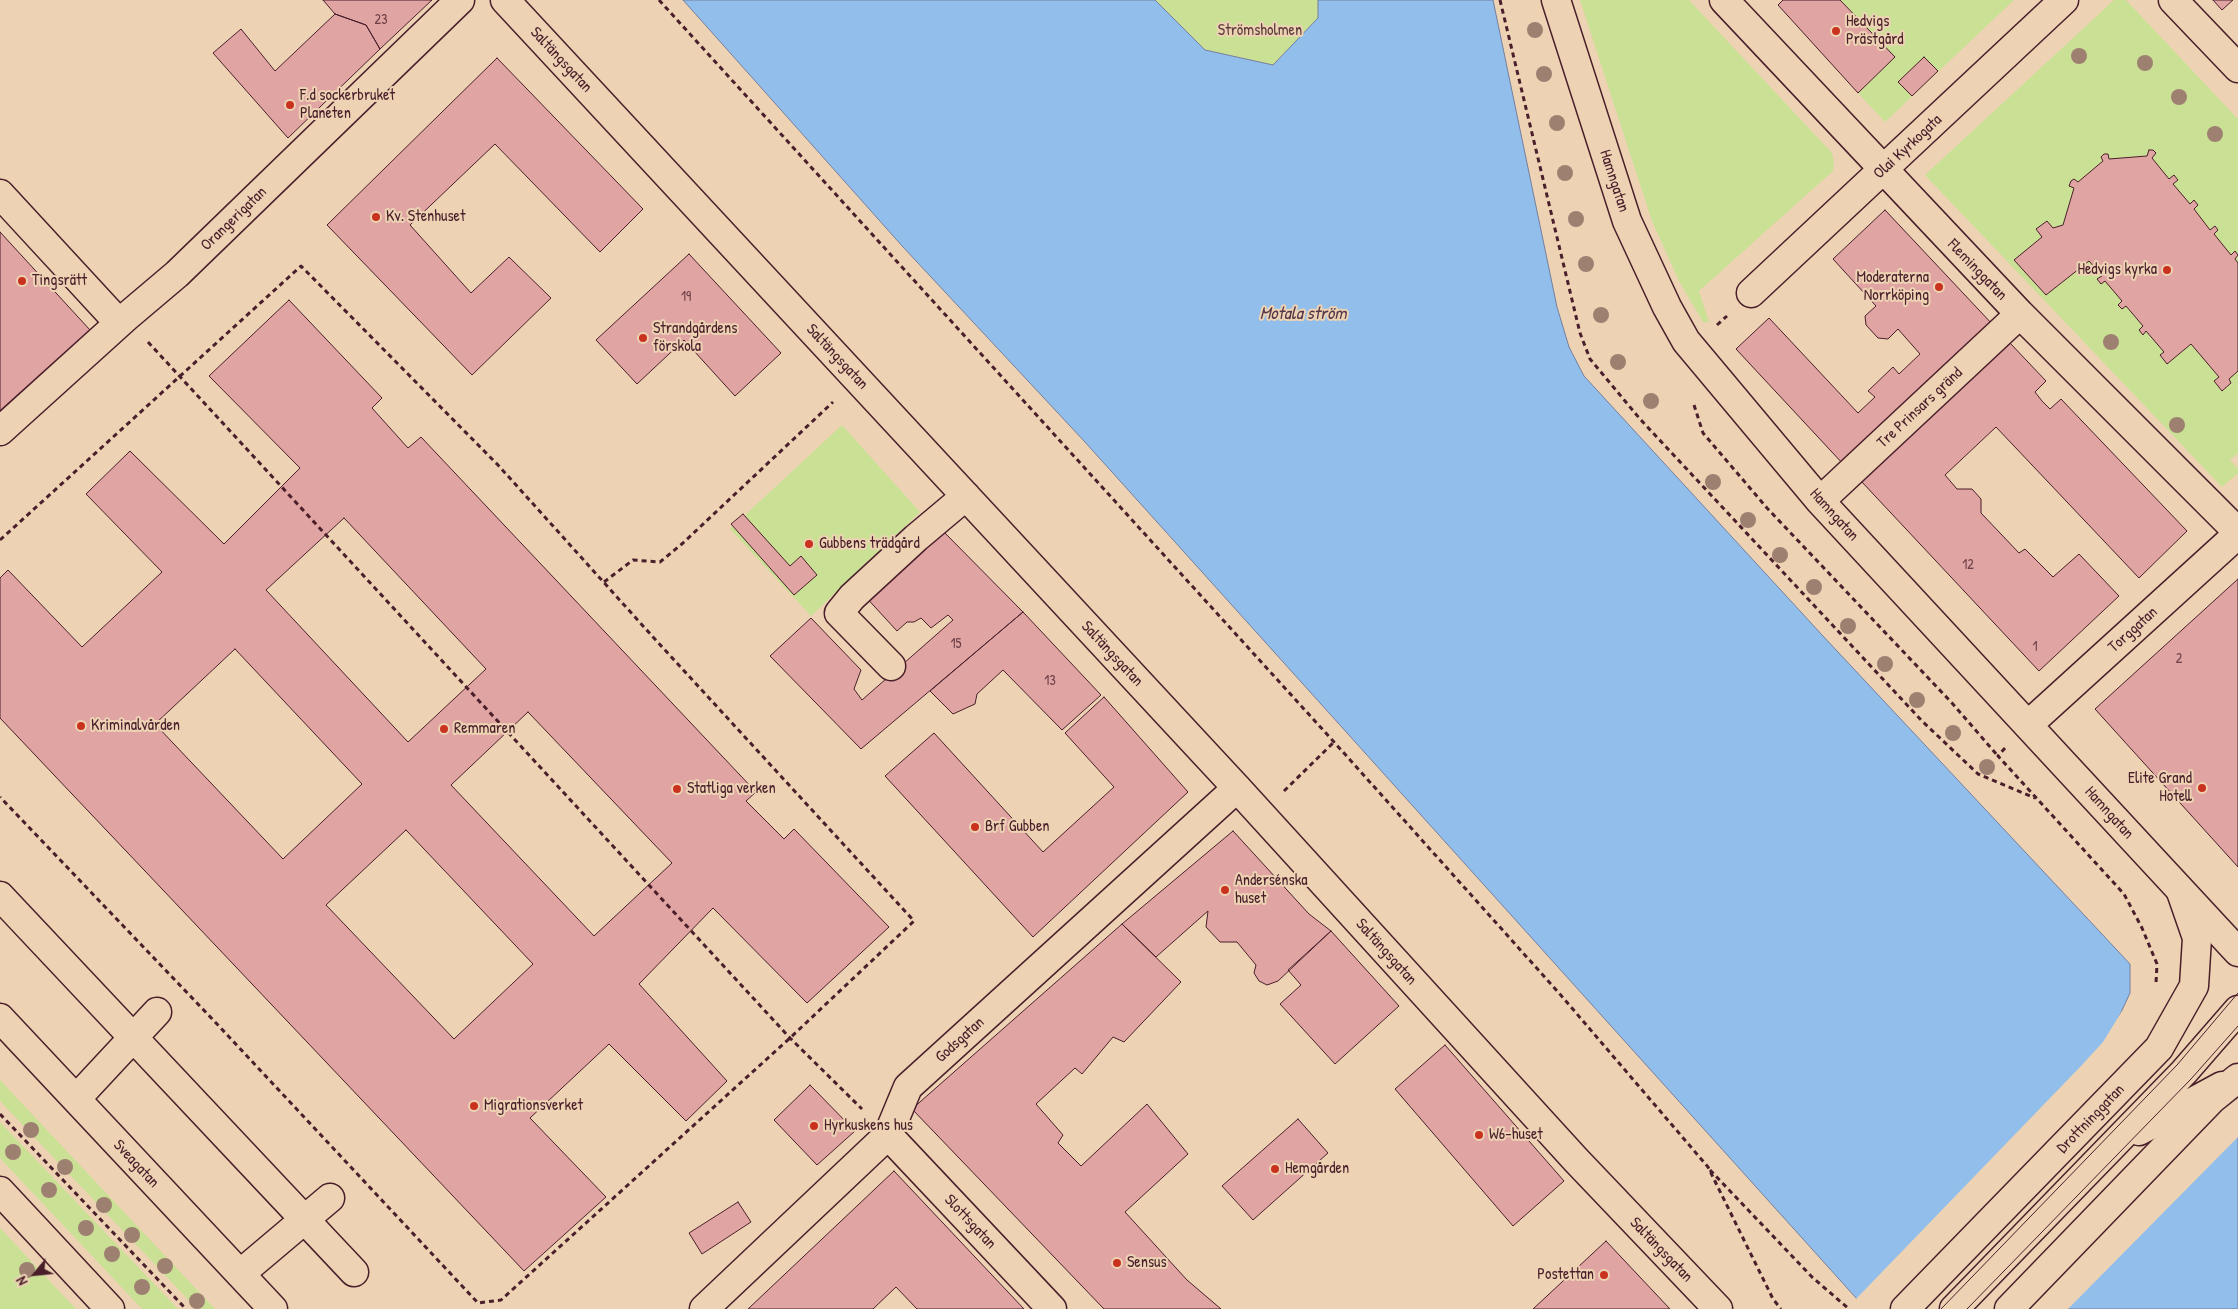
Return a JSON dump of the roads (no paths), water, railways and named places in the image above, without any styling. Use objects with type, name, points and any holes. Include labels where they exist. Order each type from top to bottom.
[{"type":"street","name":"Orangerigatan","points":[[0,431],[122,320],[177,274],[460,0]]},
{"type":"street","name":"Saltängsgatan","points":[[505,0],[1237,788],[1576,1160],[1718,1309]]},
{"type":"street","name":"Hamngatan","points":[[1556,0],[1627,221],[1667,307],[1698,358],[1820,501],[2238,952]]},
{"type":"street","name":"Fleminggatan","points":[[1724,0],[2020,314],[2238,533]]},
{"type":"street","name":"Olai Kyrkogata","points":[[1751,293],[2064,0]]},
{"type":"street","points":[[2173,0],[2238,68]]},
{"type":"street","points":[[0,194],[122,320]]},
{"type":"street","name":"Tre Prinsars gränd","points":[[1820,501],[2020,314]]},
{"type":"street","points":[[891,666],[839,613],[852,597],[916,538],[966,496]]},
{"type":"street","name":"Torggatan","points":[[2028,725],[2238,533]]},
{"type":"street","name":"Godsgatan","points":[[704,1309],[888,1135],[908,1087],[1237,788]]},
{"type":"street","name":"Drottninggatan","points":[[1906,1309],[2159,1048],[2194,986],[2197,938],[2181,892]]},
{"type":"street","points":[[0,896],[134,1036],[354,1272]]},
{"type":"street","points":[[1954,1309],[2184,1072],[2238,1010]]},
{"type":"street","points":[[76,1099],[157,1012]]},
{"type":"street","name":"Sveagatan","points":[[0,1018],[273,1309]]},
{"type":"street","points":[[2112,1147],[2209,1096],[2236,1079]]},
{"type":"street","points":[[2009,1309],[2209,1096]]},
{"type":"street","name":"Slottsgatan","points":[[888,1135],[1052,1309]]},
{"type":"street","points":[[0,1191],[110,1309]]},
{"type":"street","points":[[240,1274],[330,1198]]},
{"type":"water","name":"Motala ström","points":[[683,0],[1155,0],[1205,50],[1273,65],[1318,18],[1318,0],[1493,0],[1557,307],[1569,347],[1584,376],[1823,636],[2130,964],[2130,993],[2117,1021],[2238,1136],[2238,1309],[1866,1309],[1084,441],[903,247]]},
{"type":"tram line","points":[[1941,1309],[2177,1065],[2238,993]]},
{"type":"tram line","points":[[1967,1309],[2191,1079],[2238,1026]]},
{"type":"place","name":"Hedvigs Prästgård","points":[[1836,31]]},
{"type":"place","name":"F.d sockerbruket Planeten","points":[[290,105]]},
{"type":"place","name":"Kv. Stenhuset","points":[[376,217]]},
{"type":"place","name":"Hedvigs kyrka","points":[[2167,270]]},
{"type":"place","name":"Tingsrätt","points":[[22,281]]},
{"type":"place","name":"Moderaterna Norrköping","points":[[1939,287]]},
{"type":"place","name":"Strandgårdens förskola","points":[[643,338]]},
{"type":"place","name":"Gubbens trädgård","points":[[809,544]]},
{"type":"place","name":"Kriminalvården","points":[[81,726]]},
{"type":"place","name":"Remmaren","points":[[444,729]]},
{"type":"place","name":"Elite Grand Hotell","points":[[2202,788]]},
{"type":"place","name":"Statliga verken","points":[[677,789]]},
{"type":"place","name":"Brf Gubben","points":[[975,827]]},
{"type":"place","name":"Andersénska huset","points":[[1225,890]]},
{"type":"place","name":"Migrationsverket","points":[[474,1106]]},
{"type":"place","name":"Hyrkuskens hus","points":[[814,1126]]},
{"type":"place","name":"W6-huset","points":[[1479,1135]]},
{"type":"place","name":"Hemgården","points":[[1275,1169]]},
{"type":"place","name":"Sensus","points":[[1117,1263]]},
{"type":"place","name":"Postettan","points":[[1604,1275]]},
{"type":"park label","name":"Strömsholmen","points":[[1260,31]]}]
